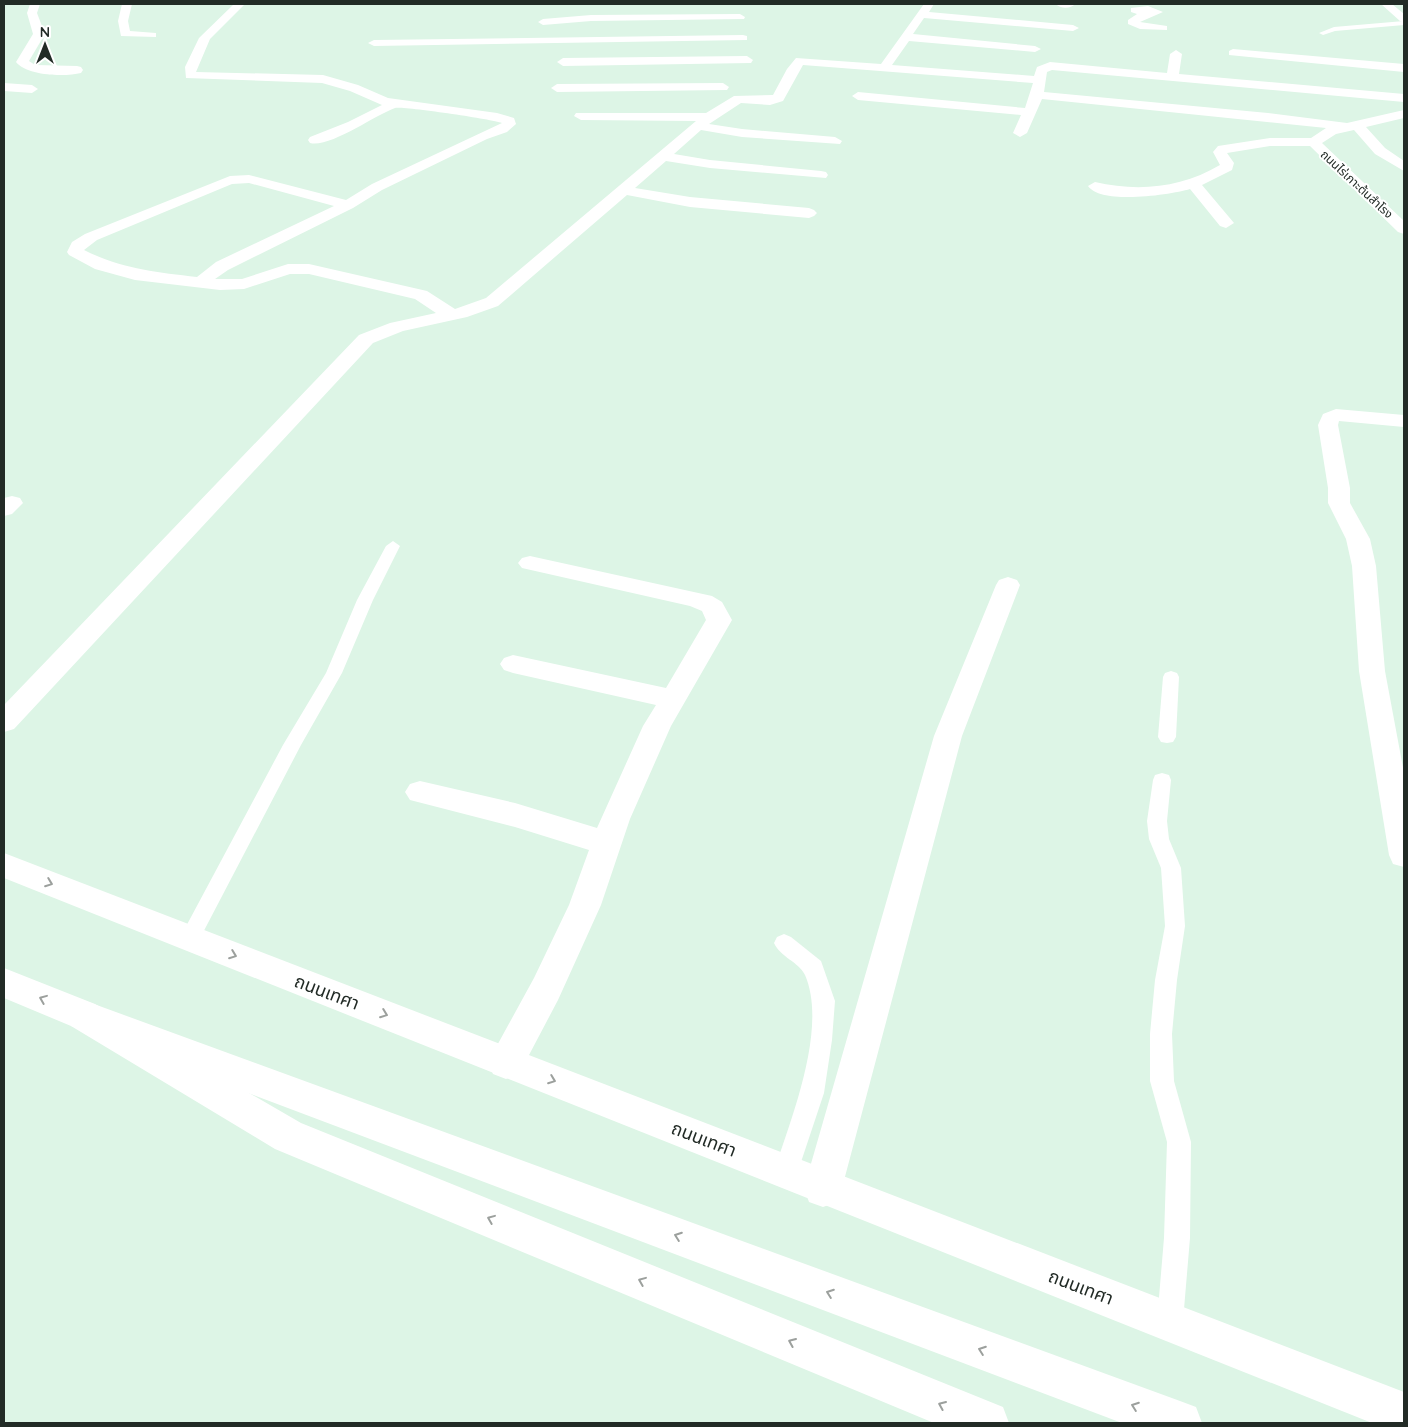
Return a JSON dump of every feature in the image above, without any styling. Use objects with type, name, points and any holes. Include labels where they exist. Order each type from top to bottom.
[{"type":"main road","points":[[35,4],[32,13],[39,34],[22,62],[32,69],[78,70]]},
{"type":"main road","points":[[127,4],[123,21],[125,34],[152,35]]},
{"type":"main road","points":[[200,283],[222,266],[348,205],[377,187],[509,124],[509,121],[497,117],[395,103],[373,98],[354,88],[323,79],[190,75],[189,70],[205,44],[205,38],[240,4]]},
{"type":"main road","points":[[1386,4],[1404,21]]},
{"type":"main road","points":[[649,5],[649,89]]},
{"type":"main road","points":[[884,68],[926,9],[1073,28]]},
{"type":"main road","points":[[1144,9],[1132,22],[1140,26],[1163,28]]},
{"type":"main road","points":[[543,22],[582,18],[740,17]]},
{"type":"main road","points":[[907,37],[1035,49]]},
{"type":"main road","points":[[374,43],[743,38]]},
{"type":"main road","points":[[1233,53],[1404,68]]},
{"type":"main road","points":[[1173,77],[1176,54]]},
{"type":"main road","points":[[581,116],[649,89],[747,60]]},
{"type":"main road","points":[[4,722],[360,344],[378,332],[395,326],[468,312],[492,302],[663,156],[728,104],[739,100],[773,100],[779,98],[792,69],[800,61],[1040,80]]},
{"type":"main road","points":[[563,62],[649,89],[704,122],[835,141]]},
{"type":"main road","points":[[1020,133],[1037,95],[1041,70],[1050,66],[1404,98]]},
{"type":"main road","points":[[4,88],[32,89]]},
{"type":"main road","points":[[556,88],[724,88]]},
{"type":"main road","points":[[1037,95],[1352,126],[1380,151],[1404,167]]},
{"type":"main road","points":[[858,96],[1030,112]]},
{"type":"main road","points":[[315,140],[352,125],[395,103]]},
{"type":"main road","points":[[1397,115],[1404,123]]},
{"type":"main road","name":"ถนนไร่เกาะต้นสำโรง","points":[[1397,115],[1321,136],[1315,142],[1317,147],[1404,229]]},
{"type":"main road","points":[[1095,186],[1110,192],[1149,192],[1194,184],[1227,167],[1227,163],[1220,152],[1223,149],[1270,142],[1315,142]]},
{"type":"main road","points":[[663,156],[710,164],[821,175]]},
{"type":"main road","points":[[348,205],[249,179],[230,180],[91,237],[75,248],[75,252],[115,270],[135,275],[237,286],[288,270],[309,269],[420,294],[452,315]]},
{"type":"main road","points":[[1194,184],[1226,223]]},
{"type":"main road","points":[[624,190],[690,202],[809,213]]},
{"type":"main road","points":[[1404,421],[1336,415],[1330,418],[1328,425],[1339,488],[1339,504],[1358,539],[1364,566],[1372,671],[1404,855]]},
{"type":"main road","points":[[506,1062],[546,989],[581,914],[606,842],[630,785],[673,699],[719,620],[717,611],[711,604],[530,563]]},
{"type":"main road","points":[[823,1188],[948,736],[1008,585]]},
{"type":"main road","points":[[513,664],[673,699]]},
{"type":"main road","points":[[420,792],[516,815],[606,842]]},
{"type":"main road","name":"ถนนเทศา","points":[[4,865],[823,1188],[1170,1321],[1404,1414]]},
{"type":"main road","points":[[4,983],[83,1015],[1180,1423]]},
{"type":"main road","points":[[83,1015],[288,1136],[987,1423]]},
{"type":"lane","points":[[1324,33],[1334,29],[1404,21]]},
{"type":"lane","points":[[190,938],[292,745],[334,673],[366,600],[393,546]]},
{"type":"lane","points":[[1167,736],[1170,677]]},
{"type":"lane","points":[[1162,780],[1157,821],[1159,839],[1171,868],[1175,926],[1166,980],[1162,1025],[1162,1081],[1179,1142],[1177,1238],[1170,1321]]},
{"type":"lane","points":[[784,943],[813,968],[824,1001],[821,1040],[812,1093],[786,1172]]}]
